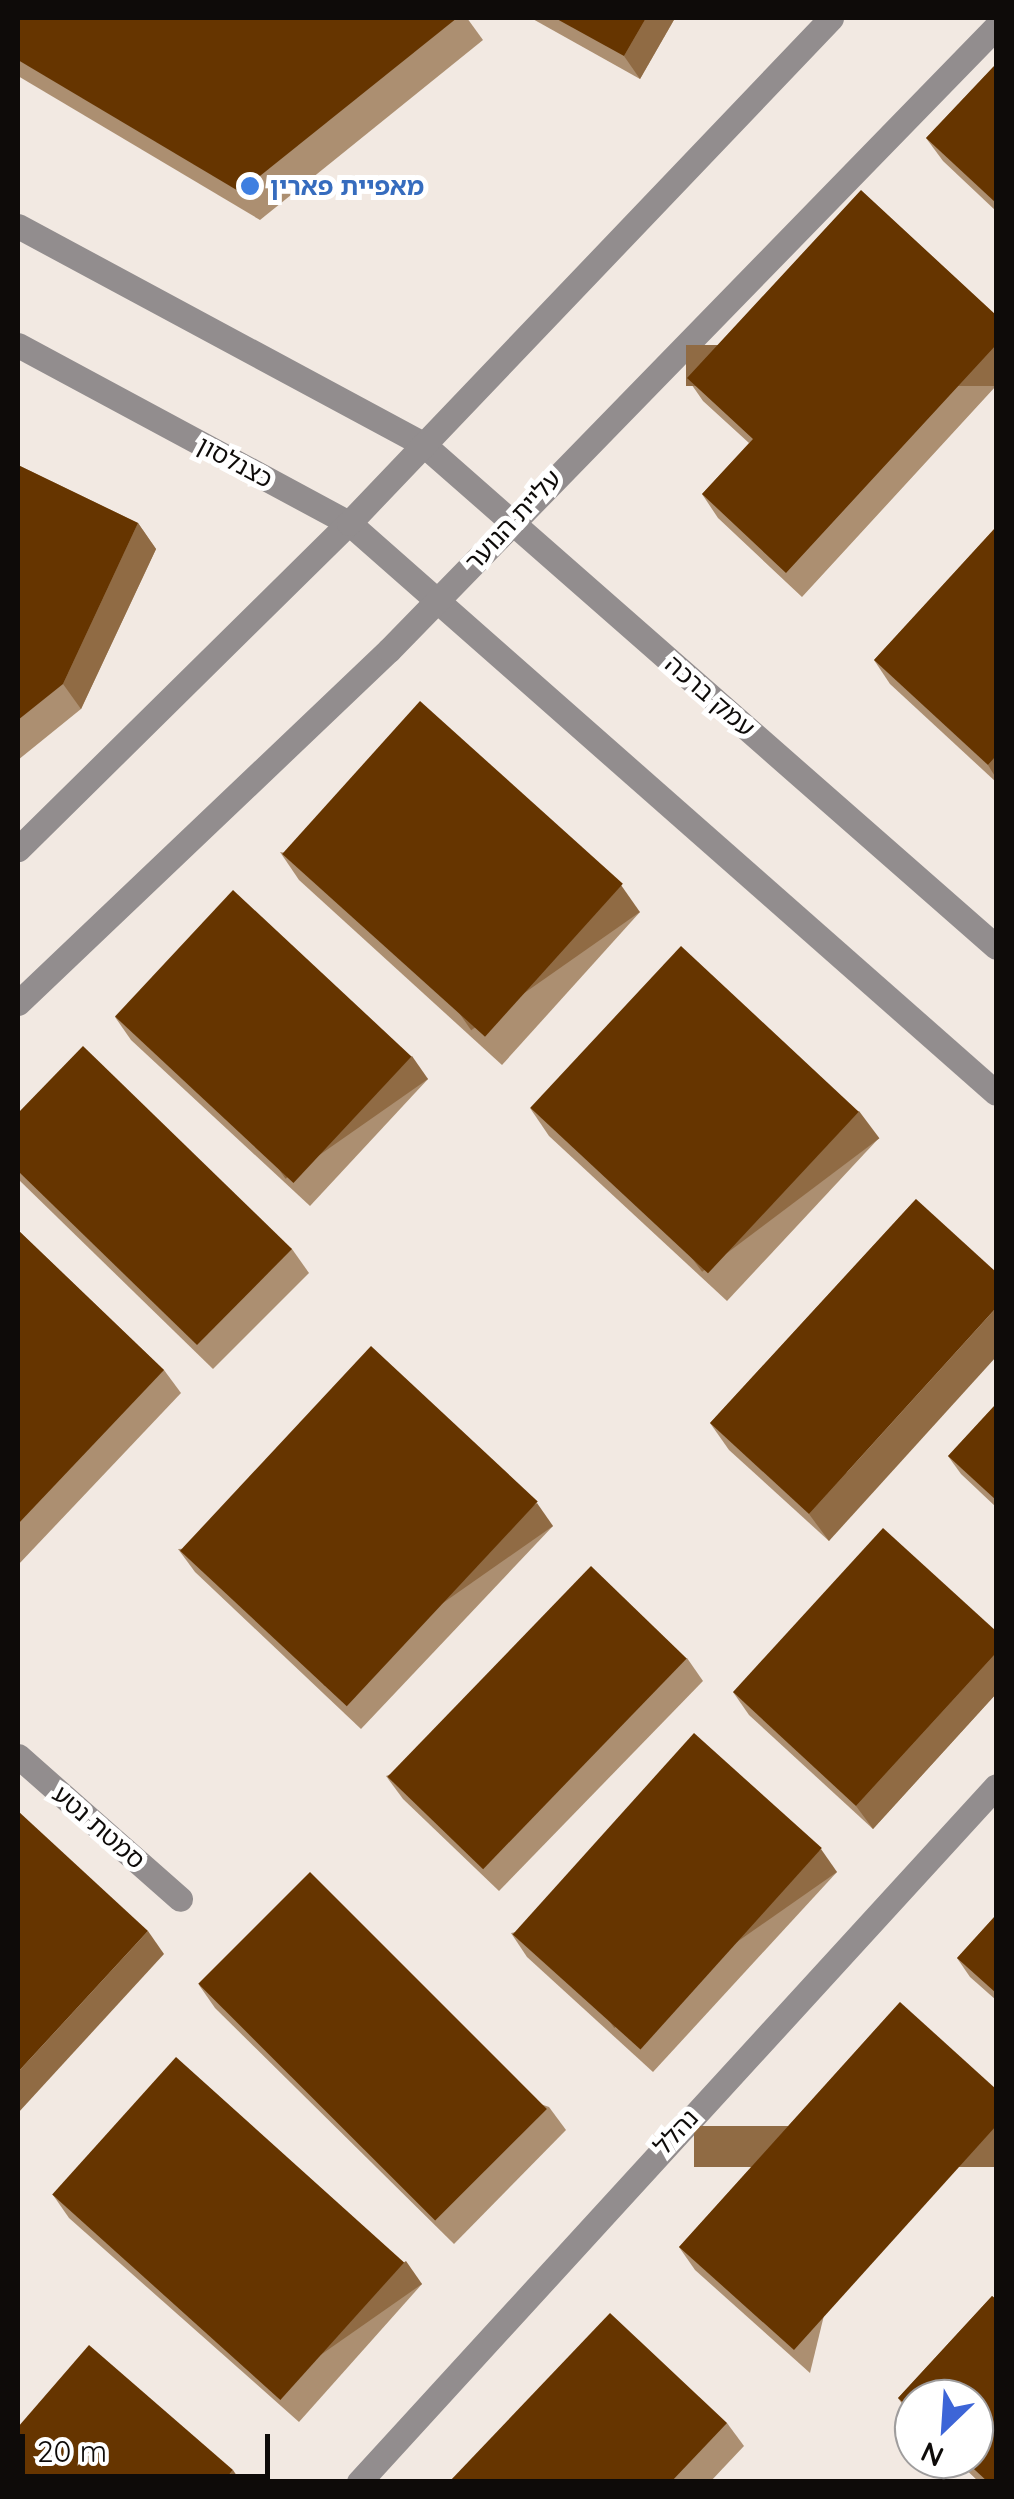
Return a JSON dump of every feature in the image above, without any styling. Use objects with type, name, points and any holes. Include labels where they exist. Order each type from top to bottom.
[{"type":"street","points":[[18,849],[348,523],[831,18]]},
{"type":"street","name":"עליית הנוער","points":[[18,1003],[439,598],[996,26]]},
{"type":"street","points":[[18,226],[424,445]]},
{"type":"street","name":"כצנלסון","points":[[18,345],[348,523],[439,598]]},
{"type":"street","name":"עמק ברכה","points":[[424,445],[996,946]]},
{"type":"street","points":[[439,598],[996,1093]]},
{"type":"street","name":"סמטת נטע","points":[[18,1756],[180,1899]]},
{"type":"street","name":"נהלל","points":[[359,2482],[996,1786]]},
{"type":"building","points":[[18,18],[457,18],[240,192],[18,60]]},
{"type":"building","points":[[555,18],[646,18],[624,56]]},
{"type":"building","points":[[996,64],[996,203],[926,138]]},
{"type":"building","points":[[861,190],[996,315],[996,345],[786,573],[702,494],[753,439],[687,378]]},
{"type":"building","points":[[18,465],[138,523],[63,684],[18,720]]},
{"type":"building","points":[[996,527],[996,756],[988,765],[874,660]]},
{"type":"building","points":[[420,701],[623,884],[485,1037],[282,854]]},
{"type":"building","points":[[233,890],[411,1056],[293,1183],[115,1017]]},
{"type":"building","points":[[681,946],[859,1112],[708,1273],[530,1108]]},
{"type":"building","points":[[83,1046],[292,1249],[197,1345],[18,1171],[18,1113]]},
{"type":"building","points":[[916,1199],[996,1272],[996,1308],[809,1514],[710,1423]]},
{"type":"building","points":[[18,1230],[164,1370],[18,1524]]},
{"type":"building","points":[[371,1346],[538,1501],[347,1706],[180,1551]]},
{"type":"building","points":[[996,1404],[996,1500],[948,1456]]},
{"type":"building","points":[[883,1528],[996,1631],[996,1653],[856,1806],[733,1692]]},
{"type":"building","points":[[591,1566],[687,1658],[483,1869],[387,1777]]},
{"type":"building","points":[[694,1733],[822,1848],[640,2049],[513,1934]]},
{"type":"building","points":[[18,1811],[148,1931],[18,2072]]},
{"type":"building","points":[[310,1872],[547,2109],[435,2221],[198,1984]]},
{"type":"building","points":[[996,1915],[996,1993],[957,1958]]},
{"type":"building","points":[[900,2002],[996,2089],[996,2126],[794,2350],[679,2247]]},
{"type":"building","points":[[176,2057],[404,2262],[280,2400],[52,2194]]},
{"type":"building","points":[[992,2296],[996,2299],[996,2482],[985,2479],[994,2479],[994,2379],[916,2379]]},
{"type":"building","points":[[610,2313],[727,2423],[671,2482],[449,2482]]},
{"type":"building","points":[[89,2345],[233,2470],[223,2482],[18,2482],[18,2427]]},
{"type":"place","name":"מאפיית פארין","points":[[250,186]]}]
